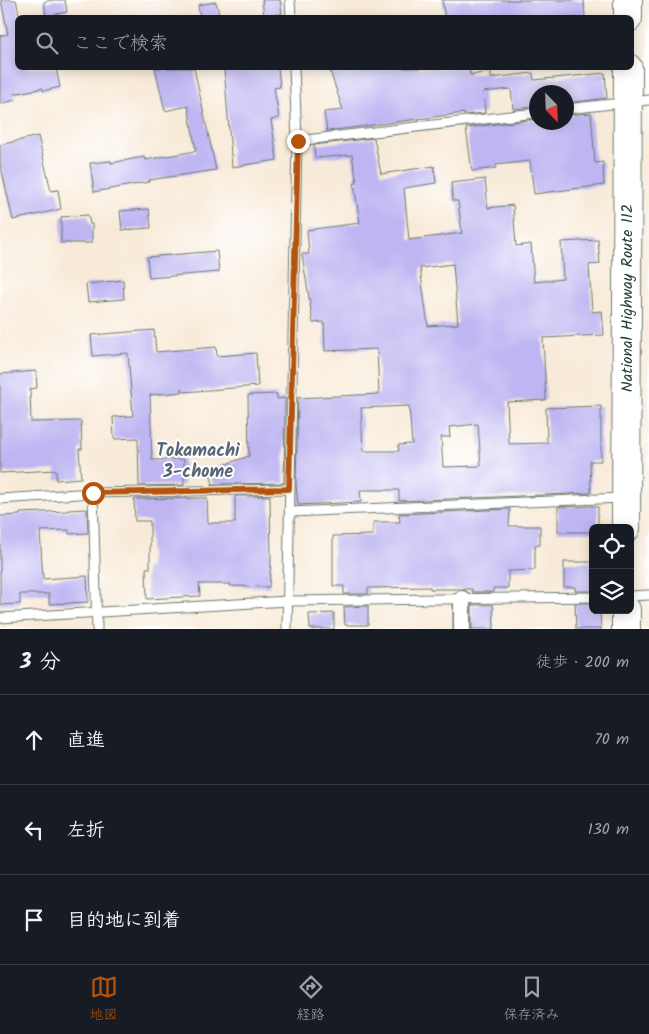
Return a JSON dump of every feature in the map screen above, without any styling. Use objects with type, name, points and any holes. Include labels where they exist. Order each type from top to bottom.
[{"type":"highway","points":[[628,0],[628,15]]},
{"type":"highway","name":"National Highway Route 112","points":[[626,524],[638,101],[629,70]]},
{"type":"highway","points":[[626,614],[626,629]]},
{"type":"street","points":[[462,599],[462,629]]},
{"type":"lane","points":[[290,0],[291,15]]},
{"type":"lane","points":[[287,629],[298,141],[294,70]]},
{"type":"lane","points":[[574,108],[638,101]]},
{"type":"lane","points":[[298,141],[529,114]]},
{"type":"lane","points":[[0,499],[93,493],[289,489]]},
{"type":"lane","points":[[93,493],[97,629]]},
{"type":"lane","points":[[290,512],[626,498]]},
{"type":"lane","points":[[634,596],[649,595]]},
{"type":"lane","points":[[0,618],[288,601],[589,597]]},
{"type":"building","points":[[1,0],[16,0],[19,15],[15,15],[15,70],[56,70],[60,87],[43,91],[43,88],[14,94],[15,100],[0,104],[0,36],[8,34]]},
{"type":"building","points":[[65,0],[67,12],[46,15],[44,2]]},
{"type":"building","points":[[262,0],[280,0],[282,14],[264,15]]},
{"type":"building","points":[[442,0],[584,0],[585,15],[444,15]]},
{"type":"building","points":[[216,2],[219,15],[200,15],[198,5]]},
{"type":"building","points":[[155,70],[194,70],[216,170],[149,180],[149,182],[94,192],[90,163],[111,161],[111,163],[144,157],[145,160],[196,151],[188,106],[165,111]]},
{"type":"building","points":[[224,70],[278,70],[280,87],[274,88],[279,118],[271,120],[277,160],[232,167]]},
{"type":"building","points":[[330,70],[469,70],[470,75],[491,72],[491,78],[533,73],[534,80],[605,73],[607,98],[574,102],[574,85],[529,85],[529,108],[513,109],[511,89],[483,92],[485,113],[464,115],[464,113],[327,131],[324,112],[343,110]]},
{"type":"building","points":[[591,113],[595,163],[603,162],[604,185],[534,194],[530,161],[496,165],[496,168],[472,171],[466,128],[529,120],[529,130],[574,130],[574,114]]},
{"type":"building","points":[[38,136],[51,191],[58,190],[61,209],[13,220],[0,163],[0,145]]},
{"type":"building","points":[[374,138],[381,174],[434,166],[436,183],[404,188],[409,240],[462,233],[458,201],[453,201],[451,183],[485,179],[488,208],[513,205],[516,246],[531,244],[534,282],[563,279],[561,242],[598,240],[600,264],[589,265],[592,312],[602,311],[604,335],[543,338],[546,400],[507,402],[509,444],[547,443],[546,408],[601,406],[601,461],[590,461],[591,493],[399,501],[399,490],[360,490],[361,502],[298,505],[296,484],[298,398],[379,394],[377,349],[325,351],[324,322],[313,323],[302,254],[309,254],[307,230],[360,223],[354,183],[357,183],[352,155],[315,158],[314,145]],"holes":[[[453,264],[458,324],[428,326],[420,268]],[[409,406],[412,444],[398,445],[399,451],[363,451],[361,408]],[[478,424],[481,466],[443,467],[441,437],[450,437],[449,427]]]},
{"type":"building","points":[[149,209],[151,228],[122,230],[120,211]]},
{"type":"building","points":[[88,215],[90,224],[92,224],[92,243],[61,243],[61,217]]},
{"type":"building","points":[[217,251],[219,272],[149,278],[147,257]]},
{"type":"building","points":[[123,280],[124,299],[88,302],[86,284]]},
{"type":"building","points":[[154,330],[156,352],[216,347],[217,356],[256,353],[258,386],[184,392],[182,388],[182,392],[150,395],[152,460],[184,459],[184,485],[139,486],[138,438],[114,439],[113,417],[133,416],[128,353],[93,356],[91,335]]},
{"type":"building","points":[[36,371],[37,388],[30,389],[31,422],[81,421],[82,449],[79,449],[81,478],[56,480],[56,470],[0,473],[0,374]]},
{"type":"building","points":[[277,394],[277,399],[285,398],[284,483],[213,484],[209,470],[249,456],[248,395]]},
{"type":"building","points":[[235,496],[270,496],[271,562],[269,587],[199,584],[200,596],[147,599],[146,568],[150,568],[150,521],[135,521],[134,499],[207,498],[208,523],[235,523]]},
{"type":"building","points":[[558,507],[598,507],[598,524],[589,524],[589,532],[558,532]]},
{"type":"building","points":[[87,509],[88,533],[69,534],[69,530],[40,531],[43,579],[87,576],[88,602],[49,604],[49,594],[20,594],[20,604],[0,605],[0,516]]},
{"type":"building","points":[[510,509],[509,526],[540,526],[540,545],[535,545],[535,570],[508,571],[508,588],[493,588],[493,592],[472,592],[472,589],[430,589],[430,587],[368,588],[368,594],[344,594],[344,586],[333,586],[333,536],[373,535],[373,522],[400,522],[399,514]]},
{"type":"building","points":[[564,562],[589,562],[589,591],[575,591],[575,587],[564,587]]},
{"type":"building","points":[[575,603],[589,603],[589,614],[600,614],[601,629],[576,629]]},
{"type":"building","points":[[472,605],[493,605],[494,629],[472,629]]},
{"type":"building","points":[[368,606],[368,625],[345,625],[344,607]]},
{"type":"building","points":[[334,613],[334,629],[310,629],[309,614]]},
{"type":"district","name":"Tokamachi 3-chome","points":[[198,461]]},
{"type":"route","points":[[93,493],[289,489],[298,141]]}]
